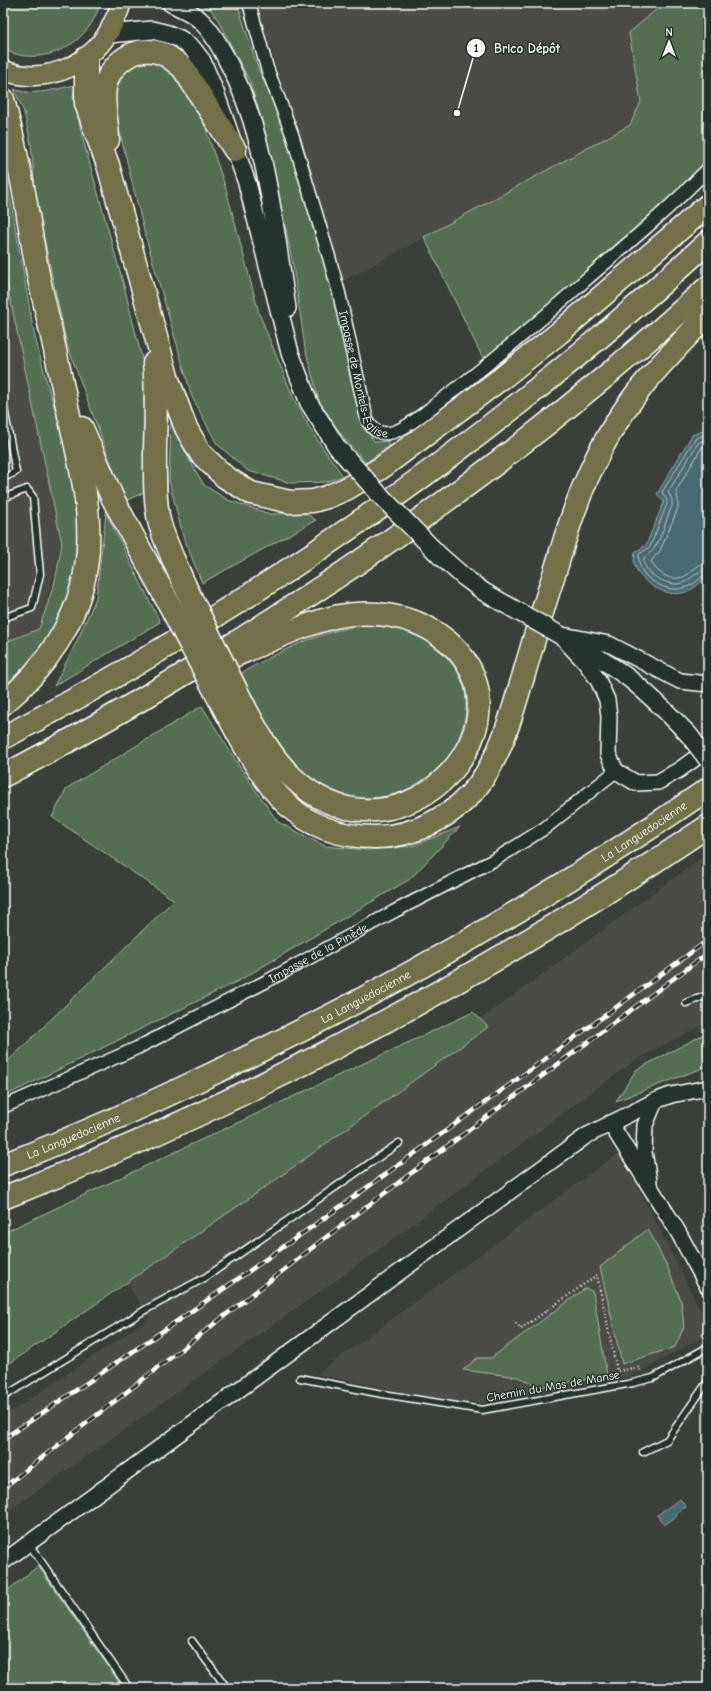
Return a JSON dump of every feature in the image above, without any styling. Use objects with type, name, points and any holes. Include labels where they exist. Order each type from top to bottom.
[{"type":"highway","points":[[108,166],[108,132],[104,97],[105,86],[108,76],[117,64],[127,56],[138,52],[149,51],[162,53],[183,68],[235,150]]},
{"type":"highway","points":[[86,58],[86,103],[108,166],[168,380],[186,428],[201,454],[225,477],[251,493],[290,502],[313,501],[346,489],[381,468],[502,378],[559,333],[708,205]]},
{"type":"highway","points":[[3,99],[22,178],[34,252],[80,465],[86,504],[88,541],[86,568],[79,598],[57,644],[31,679],[3,704]]},
{"type":"highway","points":[[3,738],[92,690],[174,642],[276,578],[344,532],[496,421],[557,374],[708,242]]},
{"type":"highway","points":[[3,776],[51,751],[171,682],[249,635],[339,576],[452,496],[577,399],[708,288]]},
{"type":"highway","points":[[150,315],[157,391],[155,480],[159,521],[166,542],[260,774],[278,797],[301,816],[322,827],[357,836],[391,836],[406,833],[425,826],[458,805],[470,794],[485,775],[500,745],[511,714],[567,531],[598,453],[620,416],[644,383],[708,314]]},
{"type":"highway","points":[[61,379],[112,497],[166,598],[234,707],[264,742],[274,758],[293,778],[313,793],[346,808],[370,810],[396,807],[407,804],[427,793],[454,770],[467,752],[474,731],[478,708],[476,688],[470,670],[466,661],[452,645],[434,631],[414,621],[376,614],[340,616],[300,628],[171,682]]},
{"type":"highway","name":"La Languedocienne","points":[[3,1165],[113,1119],[242,1060],[388,985],[439,957],[576,876],[708,790]]},
{"type":"highway","points":[[3,1198],[172,1126],[247,1091],[339,1045],[516,948],[638,872],[708,826]]},
{"type":"main road","points":[[3,70],[11,74],[37,76],[63,71],[86,58],[109,34],[121,3]]},
{"type":"main road","points":[[171,3],[191,13],[207,28],[218,43],[233,71],[246,103],[266,177],[298,373]]},
{"type":"main road","points":[[109,34],[152,30],[168,34],[180,39],[192,48],[202,61],[208,74],[246,183],[283,330],[298,373],[309,403],[337,447],[378,494],[440,556],[464,577],[484,592],[609,664],[630,679],[666,711],[689,735],[708,760]]},
{"type":"street","name":"Impasse de Montels-Église","points":[[249,3],[268,68],[292,134],[329,257],[339,293],[367,420],[372,428],[380,433],[387,434],[403,428],[454,391],[515,343],[680,198],[708,169]]},
{"type":"street","points":[[558,634],[609,644],[680,680],[708,684]]},
{"type":"street","points":[[558,634],[585,662],[598,680],[607,700],[609,716],[608,754],[616,771],[636,783],[658,782],[679,770],[708,749]]},
{"type":"street","name":"Impasse de la Pinède","points":[[3,1107],[137,1048],[268,981],[395,911],[496,859],[545,828],[616,771]]},
{"type":"street","points":[[3,1562],[586,1136],[654,1101],[671,1095],[708,1088]]},
{"type":"street","points":[[650,1186],[644,1152],[644,1138],[645,1125],[654,1101]]},
{"type":"street","points":[[610,1123],[638,1170],[650,1186],[677,1230],[708,1287]]},
{"type":"lane","points":[[3,403],[16,472],[3,478]]},
{"type":"lane","points":[[3,498],[27,489],[33,496],[40,574],[32,608],[3,618]]},
{"type":"lane","points":[[686,1003],[708,995]]},
{"type":"lane","points":[[3,1397],[145,1310],[206,1277],[399,1143]]},
{"type":"lane","name":"Chemin du Mas de Manse","points":[[300,1378],[377,1393],[482,1410],[653,1378],[708,1347]]},
{"type":"lane","points":[[643,1452],[666,1440],[708,1381]]},
{"type":"lane","points":[[28,1543],[129,1688]]},
{"type":"lane","points":[[192,1641],[227,1688]]},
{"type":"path","points":[[516,1322],[521,1329],[597,1276],[617,1371],[638,1367],[644,1380]]},
{"type":"shaded area","points":[[198,3],[664,3],[629,33],[641,102],[630,125],[340,283],[308,167],[263,24],[211,10]]},
{"type":"shaded area","points":[[3,265],[62,544],[39,629],[3,643]]},
{"type":"shaded area","points":[[708,853],[708,1022],[634,1061],[362,1262],[3,1515],[3,1417],[150,1318],[124,1280]]},
{"type":"shaded area","points":[[620,1152],[708,1325],[708,1334],[633,1376],[482,1403],[438,1399],[317,1374]]},
{"type":"green space","points":[[3,3],[100,3],[95,17],[88,29],[79,38],[68,46],[55,52],[29,56],[16,54],[3,49]]},
{"type":"green space","points":[[198,3],[237,3],[259,71],[275,103],[284,127],[322,251],[342,330],[349,373],[364,428],[375,442],[388,441],[388,446],[366,463],[341,434],[319,401],[305,348],[293,265],[265,131],[250,82],[218,20],[211,10]]},
{"type":"green space","points":[[664,3],[708,3],[708,179],[490,373],[424,237],[630,125],[641,102],[629,33]]},
{"type":"green space","points":[[149,61],[158,63],[180,80],[203,121],[226,189],[259,313],[293,397],[313,434],[343,476],[326,482],[291,483],[248,471],[217,444],[192,397],[144,231],[114,109],[116,87],[121,77],[128,69],[137,64]]},
{"type":"green space","points":[[75,85],[73,97],[84,143],[124,286],[149,387],[145,492],[125,501],[67,345],[36,201],[31,144],[24,112],[14,89],[36,92]]},
{"type":"green space","points":[[3,157],[34,333],[69,456],[79,521],[78,557],[67,598],[52,632],[36,656],[3,687],[3,643],[39,629],[55,581],[62,544],[3,265]]},
{"type":"green space","points":[[171,417],[186,454],[204,485],[228,500],[270,514],[305,513],[316,520],[202,583],[183,536],[169,481]]},
{"type":"green space","points":[[106,513],[160,622],[54,686],[76,643],[96,598]]},
{"type":"green space","points":[[365,625],[388,627],[400,630],[410,633],[430,643],[448,659],[454,667],[463,683],[466,700],[465,717],[461,734],[451,755],[442,767],[430,778],[416,786],[386,796],[370,798],[354,797],[329,789],[295,767],[270,737],[241,673],[271,657],[315,637],[347,628]]},
{"type":"green space","points":[[202,706],[243,772],[278,822],[325,846],[367,850],[412,846],[460,827],[410,879],[240,980],[3,1097],[3,1066],[174,900],[52,817],[67,788]]},
{"type":"green space","points":[[473,1012],[488,1027],[267,1186],[3,1368],[3,1233]]},
{"type":"green space","points":[[708,1032],[708,1066],[616,1101],[636,1070]]},
{"type":"green space","points":[[648,1229],[667,1266],[681,1301],[684,1327],[675,1347],[622,1364],[600,1267]]},
{"type":"green space","points":[[586,1288],[593,1292],[607,1376],[540,1387],[518,1377],[463,1370],[477,1358],[491,1358]]},
{"type":"green space","points":[[38,1566],[123,1688],[3,1688],[3,1594]]},
{"type":"water","points":[[708,429],[708,576],[686,592],[675,594],[667,593],[652,586],[640,575],[634,562],[635,552],[646,545],[664,502],[657,494],[692,435]]},
{"type":"water","points":[[680,1499],[686,1507],[676,1513],[677,1516],[664,1525],[657,1515]]},
{"type":"railway","points":[[3,1439],[182,1318],[358,1194],[708,940]]},
{"type":"railway","points":[[3,1488],[317,1244],[708,953]]},
{"type":"place","name":"Brico Dépôt","points":[[457,113]]}]
